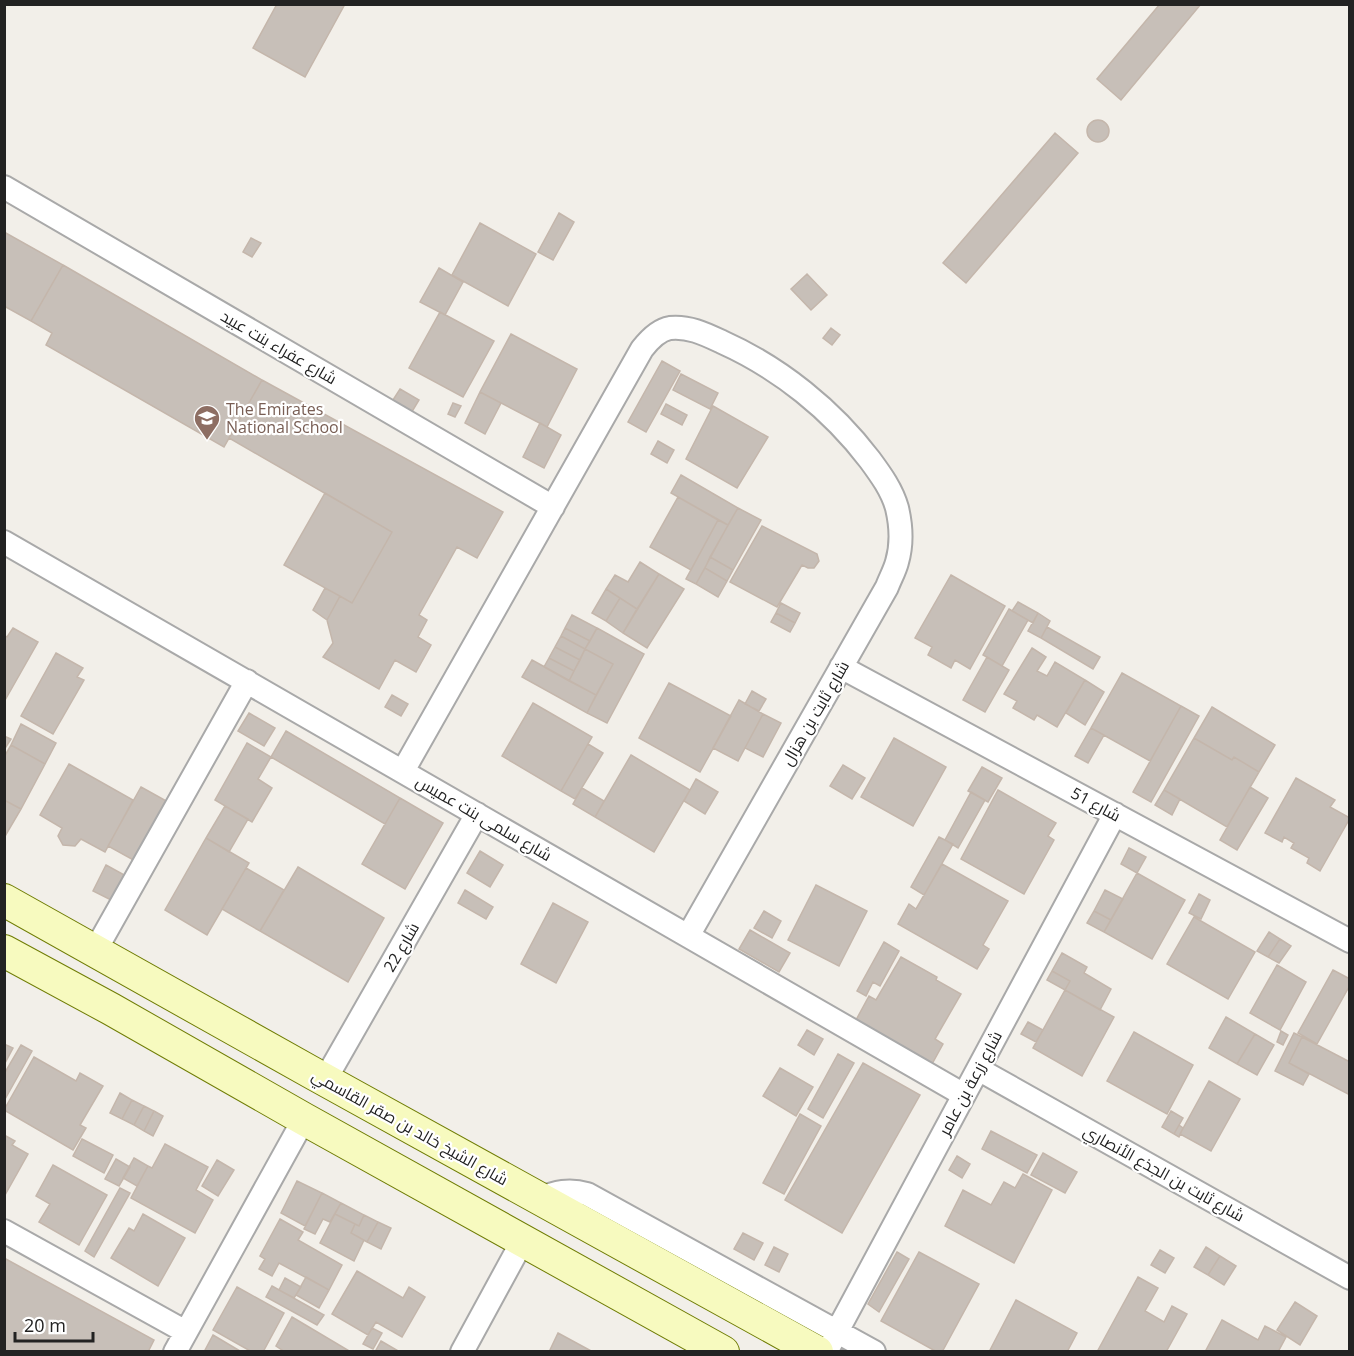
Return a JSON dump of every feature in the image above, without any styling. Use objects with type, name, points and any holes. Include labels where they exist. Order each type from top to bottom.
[{"type":"main road","name":"شارع الشيخ خالد بن صقر القاسمي","points":[[4,900],[539,1199],[827,1341]]},
{"type":"main road","points":[[4,951],[723,1352]]},
{"type":"street","name":"شارع عفراء بنت عبيد","points":[[4,187],[553,507]]},
{"type":"street","name":"شارع ثابت بن هزال","points":[[403,771],[642,349],[653,336],[668,328],[699,331],[771,368],[804,392],[861,448],[885,481],[897,506],[901,534],[897,561],[887,587],[688,936]]},
{"type":"street","name":"شارع سلمى بنت عميس","points":[[4,542],[964,1095]]},
{"type":"street","name":"شارع 51","points":[[841,667],[1350,941]]},
{"type":"street","points":[[95,951],[247,681]]},
{"type":"street","name":"شارع 22","points":[[325,1080],[477,814]]},
{"type":"street","name":"شارع زرعة بن عامر","points":[[826,1352],[827,1341],[964,1095],[1115,814]]},
{"type":"street","name":"شارع ثابت بن الجذع الأنصاري","points":[[978,1069],[1350,1278]]},
{"type":"street","points":[[4,1231],[180,1342],[304,1119]]},
{"type":"street","points":[[462,1352],[523,1240]]},
{"type":"street","points":[[827,1341],[874,1352]]},
{"type":"building","points":[[277,4],[345,4],[305,77],[253,48]]},
{"type":"building","points":[[1160,4],[1201,4],[1121,100],[1097,79]]},
{"type":"building","points":[[1098,120],[1106,123],[1109,131],[1106,139],[1098,142],[1090,139],[1087,131],[1090,123]]},
{"type":"building","points":[[1055,133],[1078,153],[966,283],[943,263]]},
{"type":"building","points":[[559,213],[574,222],[553,260],[538,252]]},
{"type":"building","points":[[480,223],[536,254],[508,306],[452,275]]},
{"type":"building","points":[[4,232],[63,265],[31,321],[4,306]]},
{"type":"building","points":[[251,238],[261,243],[252,257],[243,252]]},
{"type":"building","points":[[63,265],[262,380],[224,447],[46,345],[52,333],[31,321]]},
{"type":"building","points":[[439,268],[463,282],[445,315],[420,302]]},
{"type":"building","points":[[807,274],[827,295],[811,310],[791,289]]},
{"type":"building","points":[[440,312],[494,341],[463,397],[409,368]]},
{"type":"building","points":[[831,328],[840,335],[832,345],[823,338]]},
{"type":"building","points":[[511,334],[577,369],[547,427],[480,392]]},
{"type":"building","points":[[662,361],[680,371],[646,432],[628,422]]},
{"type":"building","points":[[681,374],[718,393],[710,409],[673,390]]},
{"type":"building","points":[[262,380],[503,512],[477,558],[457,547],[419,615],[427,620],[418,637],[431,645],[416,672],[395,660],[379,689],[323,657],[333,643],[327,620],[340,596],[352,603],[392,532],[229,438]]},
{"type":"building","points":[[400,389],[419,400],[410,415],[391,403]]},
{"type":"building","points":[[480,392],[501,403],[485,434],[465,423]]},
{"type":"building","points":[[453,403],[461,406],[455,417],[448,414]]},
{"type":"building","points":[[666,404],[687,415],[682,425],[661,414]]},
{"type":"building","points":[[713,406],[768,437],[737,488],[686,459]]},
{"type":"building","points":[[540,423],[561,435],[544,468],[523,457]]},
{"type":"building","points":[[658,441],[674,450],[667,463],[651,454]]},
{"type":"building","points":[[681,475],[738,508],[728,525],[671,493]]},
{"type":"building","points":[[325,493],[392,532],[352,603],[284,565]]},
{"type":"building","points":[[678,497],[718,520],[691,570],[650,547]]},
{"type":"building","points":[[738,508],[761,520],[733,570],[710,557]]},
{"type":"building","points":[[718,520],[728,525],[696,584],[686,579]]},
{"type":"building","points":[[762,526],[817,554],[819,561],[814,568],[802,565],[777,607],[730,582]]},
{"type":"building","points":[[710,557],[733,570],[727,581],[705,568]]},
{"type":"building","points":[[640,562],[659,574],[637,609],[606,589],[615,575],[628,582]]},
{"type":"building","points":[[705,568],[727,581],[718,597],[696,584]]},
{"type":"building","points":[[659,574],[684,589],[647,648],[623,633]]},
{"type":"building","points":[[951,575],[1005,606],[970,669],[955,660],[951,668],[928,655],[932,647],[915,638]]},
{"type":"building","points":[[325,588],[340,596],[327,620],[313,610]]},
{"type":"building","points":[[606,589],[620,598],[606,621],[592,613]]},
{"type":"building","points":[[620,598],[637,609],[623,633],[606,621]]},
{"type":"building","points":[[1018,602],[1038,613],[1033,623],[1012,611]]},
{"type":"building","points":[[781,603],[800,613],[795,623],[776,613]]},
{"type":"building","points":[[1009,609],[1028,620],[1002,666],[983,655]]},
{"type":"building","points":[[776,613],[795,623],[790,632],[771,622]]},
{"type":"building","points":[[1038,613],[1050,621],[1041,638],[1028,631]]},
{"type":"building","points":[[572,615],[597,628],[590,641],[565,628]]},
{"type":"building","points":[[1047,627],[1100,657],[1093,669],[1041,638]]},
{"type":"building","points":[[13,628],[38,642],[4,702],[4,635],[7,637]]},
{"type":"building","points":[[565,628],[590,641],[585,649],[561,636]]},
{"type":"building","points":[[597,628],[644,654],[607,723],[587,713],[613,664],[585,649]]},
{"type":"building","points":[[561,636],[585,649],[580,660],[555,647]]},
{"type":"building","points":[[555,647],[580,660],[574,671],[549,658]]},
{"type":"building","points":[[1032,648],[1046,657],[1037,671],[1047,676],[1055,662],[1085,680],[1057,727],[1037,715],[1034,720],[1013,708],[1017,701],[1004,694]]},
{"type":"building","points":[[585,649],[613,664],[596,695],[569,681]]},
{"type":"building","points":[[56,653],[83,668],[77,677],[84,680],[53,734],[21,716]]},
{"type":"building","points":[[987,657],[1009,670],[985,712],[963,700]]},
{"type":"building","points":[[549,658],[574,671],[569,681],[544,667]]},
{"type":"building","points":[[532,660],[596,695],[587,713],[522,677]]},
{"type":"building","points":[[1122,673],[1181,706],[1150,761],[1091,728]]},
{"type":"building","points":[[1085,680],[1104,692],[1085,725],[1066,713]]},
{"type":"building","points":[[669,683],[731,716],[700,772],[639,738]]},
{"type":"building","points":[[752,691],[766,699],[759,711],[745,704]]},
{"type":"building","points":[[392,695],[408,704],[401,716],[385,707]]},
{"type":"building","points":[[739,700],[763,714],[738,761],[713,748]]},
{"type":"building","points":[[533,703],[592,737],[561,791],[502,756]]},
{"type":"building","points":[[1181,706],[1199,716],[1151,802],[1133,792]]},
{"type":"building","points":[[1212,707],[1275,745],[1259,772],[1234,757],[1232,760],[1194,738]]},
{"type":"building","points":[[249,713],[275,728],[264,746],[238,731]]},
{"type":"building","points":[[763,714],[781,723],[763,757],[745,748]]},
{"type":"building","points":[[21,724],[56,743],[45,764],[11,745]]},
{"type":"building","points":[[1091,728],[1104,735],[1088,763],[1075,756]]},
{"type":"building","points":[[286,731],[400,798],[385,824],[271,757]]},
{"type":"building","points":[[4,736],[11,739],[4,750]]},
{"type":"building","points":[[894,738],[946,767],[913,826],[861,797]]},
{"type":"building","points":[[1194,738],[1232,760],[1234,757],[1259,772],[1227,827],[1164,790]]},
{"type":"building","points":[[247,743],[271,757],[258,779],[272,788],[252,822],[215,800]]},
{"type":"building","points":[[588,744],[603,753],[575,799],[561,791]]},
{"type":"building","points":[[11,745],[45,764],[21,809],[4,800],[4,757]]},
{"type":"building","points":[[631,755],[690,790],[654,852],[595,817]]},
{"type":"building","points":[[69,764],[133,800],[105,852],[81,839],[75,846],[63,845],[58,836],[62,828],[40,815]]},
{"type":"building","points":[[843,765],[865,778],[852,799],[830,786]]},
{"type":"building","points":[[982,767],[1002,778],[988,802],[968,791]]},
{"type":"building","points":[[1296,778],[1335,800],[1330,807],[1350,818],[1320,871],[1307,863],[1309,858],[1291,848],[1294,843],[1284,837],[1282,842],[1265,833]]},
{"type":"building","points":[[696,779],[718,792],[705,814],[684,801]]},
{"type":"building","points":[[141,787],[170,803],[137,862],[108,846]]},
{"type":"building","points":[[1250,787],[1268,798],[1237,850],[1220,840]]},
{"type":"building","points":[[582,788],[604,801],[595,817],[573,804]]},
{"type":"building","points":[[998,790],[1056,823],[1048,836],[1054,840],[1024,894],[961,859]]},
{"type":"building","points":[[1164,790],[1180,799],[1172,815],[1155,805]]},
{"type":"building","points":[[971,792],[985,800],[958,848],[945,840]]},
{"type":"building","points":[[400,798],[443,823],[405,889],[362,864]]},
{"type":"building","points":[[4,800],[21,809],[4,838]]},
{"type":"building","points":[[225,806],[248,819],[229,852],[206,838]]},
{"type":"building","points":[[939,837],[953,844],[924,895],[911,887]]},
{"type":"building","points":[[206,838],[249,863],[207,935],[165,910]]},
{"type":"building","points":[[1129,848],[1146,857],[1137,873],[1121,864]]},
{"type":"building","points":[[480,851],[503,865],[490,887],[467,873]]},
{"type":"building","points":[[942,864],[1008,901],[983,945],[989,949],[977,969],[898,924],[909,904],[916,909]]},
{"type":"building","points":[[106,865],[128,877],[115,902],[93,891]]},
{"type":"building","points":[[298,867],[384,918],[348,982],[260,931]]},
{"type":"building","points":[[246,868],[284,890],[260,931],[222,909]]},
{"type":"building","points":[[1137,873],[1185,900],[1152,959],[1104,932]]},
{"type":"building","points":[[816,885],[867,911],[839,966],[788,940]]},
{"type":"building","points":[[465,890],[493,907],[486,919],[458,903]]},
{"type":"building","points":[[1105,890],[1123,899],[1111,920],[1094,911]]},
{"type":"building","points":[[1199,894],[1210,900],[1201,919],[1189,913]]},
{"type":"building","points":[[553,903],[588,922],[556,983],[521,964]]},
{"type":"building","points":[[764,911],[781,921],[772,938],[754,928]]},
{"type":"building","points":[[1094,911],[1111,920],[1104,932],[1087,923]]},
{"type":"building","points":[[1194,917],[1255,952],[1228,999],[1167,964]]},
{"type":"building","points":[[750,930],[790,953],[779,972],[739,949]]},
{"type":"building","points":[[1269,932],[1280,939],[1268,957],[1257,951]]},
{"type":"building","points":[[1280,939],[1291,946],[1279,963],[1268,957]]},
{"type":"building","points":[[884,942],[899,951],[880,986],[873,982],[866,996],[857,991]]},
{"type":"building","points":[[1062,953],[1087,967],[1084,973],[1111,989],[1100,1010],[1065,990],[1070,981],[1052,971]]},
{"type":"building","points":[[901,957],[937,977],[936,980],[961,994],[935,1039],[943,1044],[932,1064],[856,1020],[869,996],[876,1000]]},
{"type":"building","points":[[1277,965],[1306,982],[1280,1030],[1250,1013]]},
{"type":"building","points":[[1333,970],[1350,979],[1350,985],[1317,1044],[1298,1033]]},
{"type":"building","points":[[1052,971],[1070,981],[1065,990],[1047,980]]},
{"type":"building","points":[[1065,990],[1114,1017],[1082,1076],[1033,1048]]},
{"type":"building","points":[[1226,1017],[1255,1034],[1237,1064],[1209,1048]]},
{"type":"building","points":[[1028,1022],[1043,1030],[1036,1042],[1021,1034]]},
{"type":"building","points":[[807,1030],[823,1039],[814,1055],[798,1045]]},
{"type":"building","points":[[1281,1031],[1288,1035],[1283,1045],[1277,1042]]},
{"type":"building","points":[[1134,1032],[1193,1065],[1167,1114],[1107,1081]]},
{"type":"building","points":[[1294,1033],[1302,1037],[1289,1063],[1309,1074],[1303,1085],[1275,1071]]},
{"type":"building","points":[[1255,1034],[1274,1045],[1257,1075],[1237,1064]]},
{"type":"building","points":[[1302,1037],[1350,1062],[1350,1095],[1289,1063]]},
{"type":"building","points":[[4,1044],[13,1048],[4,1065]]},
{"type":"building","points":[[21,1045],[32,1051],[4,1101],[4,1074]]},
{"type":"building","points":[[838,1054],[854,1063],[823,1118],[808,1109]]},
{"type":"building","points":[[34,1057],[76,1081],[80,1073],[103,1086],[80,1125],[86,1128],[73,1150],[4,1110]]},
{"type":"building","points":[[863,1063],[920,1095],[842,1233],[785,1200]]},
{"type":"building","points":[[780,1068],[813,1087],[796,1116],[763,1096]]},
{"type":"building","points":[[1209,1081],[1240,1099],[1211,1151],[1180,1134]]},
{"type":"building","points":[[120,1093],[132,1100],[122,1119],[110,1113]]},
{"type":"building","points":[[132,1100],[144,1106],[134,1125],[122,1119]]},
{"type":"building","points":[[144,1106],[154,1111],[144,1131],[134,1125]]},
{"type":"building","points":[[154,1111],[163,1116],[153,1136],[144,1131]]},
{"type":"building","points":[[1171,1111],[1183,1118],[1174,1134],[1162,1127]]},
{"type":"building","points":[[800,1114],[821,1126],[784,1194],[763,1183]]},
{"type":"building","points":[[1179,1125],[1183,1128],[1179,1137],[1174,1134]]},
{"type":"building","points":[[991,1131],[1037,1155],[1027,1173],[982,1149]]},
{"type":"building","points":[[4,1135],[15,1141],[12,1145],[28,1154],[5,1195]]},
{"type":"building","points":[[82,1139],[113,1155],[104,1173],[73,1156]]},
{"type":"building","points":[[165,1144],[208,1167],[196,1190],[213,1200],[195,1233],[131,1198],[148,1166],[152,1168]]},
{"type":"building","points":[[1043,1153],[1077,1172],[1065,1193],[1031,1175]]},
{"type":"building","points":[[957,1156],[970,1164],[962,1178],[949,1170]]},
{"type":"building","points":[[134,1158],[148,1166],[137,1186],[123,1178]]},
{"type":"building","points":[[116,1159],[130,1167],[119,1186],[105,1179]]},
{"type":"building","points":[[217,1160],[234,1170],[218,1196],[202,1186]]},
{"type":"building","points":[[53,1165],[107,1195],[79,1245],[39,1222],[50,1204],[36,1196]]},
{"type":"building","points":[[1023,1174],[1052,1190],[1014,1263],[945,1226],[963,1190],[991,1205],[1004,1182],[1015,1188]]},
{"type":"building","points":[[297,1181],[322,1193],[305,1226],[281,1213]]},
{"type":"building","points":[[120,1188],[130,1193],[94,1257],[85,1251]]},
{"type":"building","points":[[322,1193],[341,1203],[330,1222],[323,1219],[315,1234],[304,1229]]},
{"type":"building","points":[[341,1203],[364,1215],[359,1226],[335,1214]]},
{"type":"building","points":[[143,1214],[185,1238],[158,1286],[111,1258],[129,1228],[134,1231]]},
{"type":"building","points":[[335,1214],[355,1224],[351,1233],[364,1240],[354,1261],[320,1243]]},
{"type":"building","points":[[364,1215],[378,1222],[367,1242],[351,1233],[355,1224],[359,1226]]},
{"type":"building","points":[[280,1219],[303,1232],[298,1240],[342,1265],[329,1290],[279,1263],[272,1276],[259,1269],[265,1259],[260,1256]]},
{"type":"building","points":[[378,1222],[391,1228],[381,1249],[367,1242]]},
{"type":"building","points":[[743,1233],[763,1243],[754,1260],[734,1249]]},
{"type":"building","points":[[774,1247],[788,1254],[779,1272],[765,1265]]},
{"type":"building","points":[[1206,1247],[1220,1256],[1208,1275],[1194,1267]]},
{"type":"building","points":[[1160,1250],[1174,1258],[1165,1273],[1151,1265]]},
{"type":"building","points":[[897,1252],[909,1259],[879,1312],[868,1304]]},
{"type":"building","points":[[919,1252],[979,1284],[942,1352],[937,1352],[881,1321]]},
{"type":"building","points":[[1220,1256],[1236,1266],[1224,1285],[1208,1275]]},
{"type":"building","points":[[4,1258],[154,1340],[148,1352],[4,1352]]},
{"type":"building","points":[[357,1271],[403,1298],[409,1287],[425,1297],[402,1337],[376,1322],[368,1335],[332,1314]]},
{"type":"building","points":[[306,1277],[329,1290],[319,1308],[296,1295]]},
{"type":"building","points":[[1138,1277],[1158,1288],[1145,1311],[1164,1322],[1172,1306],[1187,1314],[1166,1352],[1097,1352]]},
{"type":"building","points":[[285,1278],[301,1287],[294,1298],[279,1290]]},
{"type":"building","points":[[272,1286],[324,1315],[317,1325],[266,1297]]},
{"type":"building","points":[[237,1287],[284,1313],[263,1352],[252,1352],[213,1330]]},
{"type":"building","points":[[1016,1300],[1077,1333],[1067,1352],[989,1352]]},
{"type":"building","points":[[1295,1302],[1317,1316],[1300,1345],[1277,1330]]},
{"type":"building","points":[[292,1317],[351,1352],[285,1352],[276,1346]]},
{"type":"building","points":[[1222,1320],[1258,1340],[1265,1326],[1286,1337],[1278,1352],[1205,1352]]},
{"type":"building","points":[[372,1328],[382,1333],[373,1349],[363,1344]]},
{"type":"building","points":[[558,1333],[593,1352],[549,1352]]},
{"type":"building","points":[[213,1335],[240,1351],[240,1352],[204,1352]]},
{"type":"building","points":[[381,1341],[400,1352],[375,1352]]},
{"type":"place","name":"The Emirates National School","points":[[207,441]]}]
